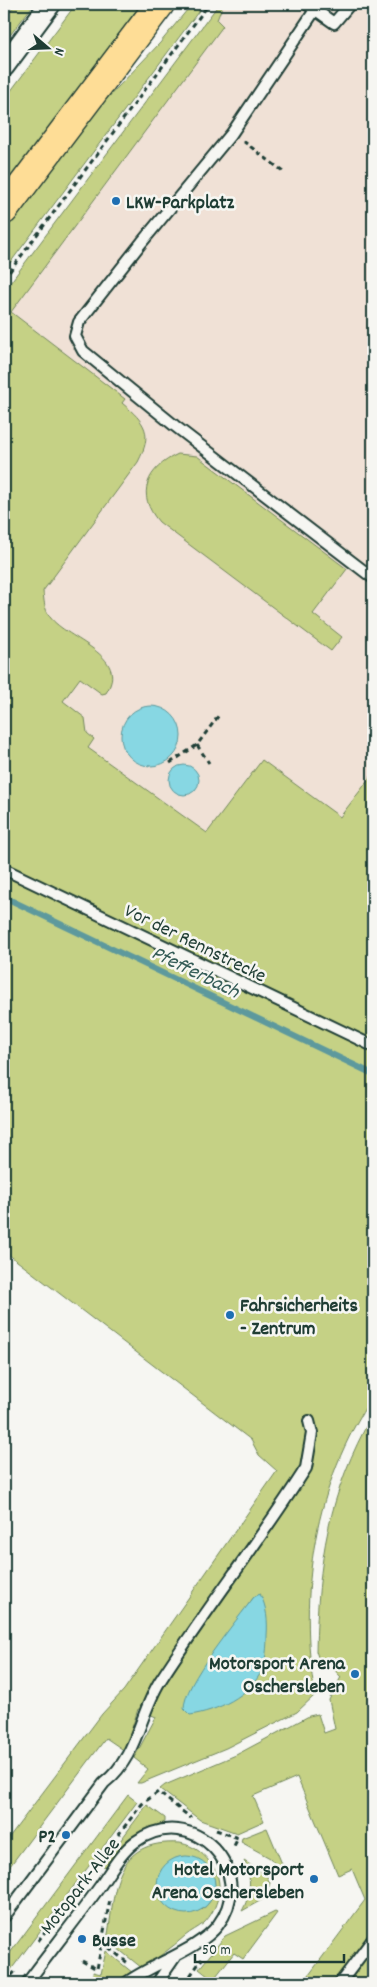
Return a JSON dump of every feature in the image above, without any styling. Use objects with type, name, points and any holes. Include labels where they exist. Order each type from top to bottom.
[{"type":"main road","points":[[4,210],[160,4]]},
{"type":"street","points":[[4,66],[50,4]]},
{"type":"lane","points":[[350,4],[334,23],[311,7],[232,133],[119,271],[80,322],[75,336],[83,351],[175,426],[373,578]]},
{"type":"lane","name":"Vor der Rennstrecke","points":[[4,869],[373,1046]]},
{"type":"lane","points":[[4,1917],[104,1783],[116,1774],[126,1760],[158,1684],[306,1468],[312,1433],[309,1421]]},
{"type":"lane","name":"Motopark-Allee","points":[[27,1983],[106,1877],[134,1843],[163,1830],[191,1832],[205,1839],[217,1850],[226,1866],[230,1884],[228,1904],[224,1915],[208,1935],[126,1983]]},
{"type":"lane","points":[[340,1983],[373,1939]]},
{"type":"lane","points":[[157,1983],[177,1954]]},
{"type":"path","points":[[4,279],[209,4]]},
{"type":"path","points":[[232,133],[284,172]]},
{"type":"path","points":[[170,763],[197,745],[218,715]]},
{"type":"path","points":[[197,745],[209,763]]},
{"type":"path","points":[[82,1961],[97,1969],[112,1883],[106,1877]]},
{"type":"path","points":[[102,1942],[142,1974]]},
{"type":"shaded area","points":[[219,4],[373,4],[373,971],[4,794],[4,291]]},
{"type":"green space","points":[[15,4],[34,4],[4,43],[4,20]]},
{"type":"green space","points":[[76,4],[141,4],[4,188],[4,100]]},
{"type":"green space","points":[[192,4],[204,4],[4,271],[4,227],[77,130],[160,43]]},
{"type":"green space","points":[[219,4],[223,4],[217,20],[223,26],[11,312],[125,399],[122,403],[137,417],[145,429],[145,443],[138,462],[43,591],[45,607],[50,617],[58,625],[94,649],[104,658],[110,668],[111,680],[106,693],[102,694],[80,678],[63,701],[85,718],[87,733],[94,739],[88,748],[207,833],[262,760],[340,817],[373,774],[373,1396],[353,1429],[337,1465],[324,1502],[316,1540],[310,1578],[308,1617],[315,1695],[297,1712],[226,1748],[141,1783],[137,1783],[148,1769],[134,1758],[156,1717],[138,1709],[125,1751],[106,1738],[4,1874],[4,1844],[102,1714],[124,1690],[277,1471],[259,1455],[251,1440],[4,1251],[4,291]],"holes":[[[261,1594],[194,1683],[254,1597]]]},
{"type":"green space","points":[[178,454],[197,456],[347,569],[313,614],[342,637],[331,651],[159,522],[147,502],[146,492],[148,483],[152,474],[159,467]]},
{"type":"green space","points":[[373,1414],[373,1983],[303,1983],[365,1900],[352,1869],[338,1875],[297,1777],[253,1796],[264,1821],[237,1833],[200,1820],[160,1789],[165,1785],[236,1755],[309,1716],[318,1714],[324,1733],[335,1729],[329,1700],[341,1677],[328,1663],[319,1660],[316,1651],[319,1588],[328,1529],[336,1500],[345,1472]]},
{"type":"green space","points":[[128,1795],[137,1802],[4,1979],[4,1961]]},
{"type":"green space","points":[[147,1805],[165,1818],[165,1822],[136,1834],[125,1844],[106,1868],[102,1865]]},
{"type":"green space","points":[[267,1828],[285,1871],[282,1872],[270,1858],[241,1842],[242,1838]]},
{"type":"green space","points":[[180,1843],[195,1848],[203,1854],[217,1874],[219,1881],[218,1896],[213,1911],[204,1923],[142,1968],[107,1940],[116,1886],[121,1871],[129,1859],[141,1849],[158,1844]],"holes":[[[176,1858],[210,1868],[215,1885],[213,1896],[202,1910],[162,1870]]]},
{"type":"green space","points":[[244,1861],[266,1875],[270,1883],[265,1898],[242,1911],[247,1899],[249,1886],[249,1873]]},
{"type":"green space","points":[[275,1912],[277,1913],[243,1959],[234,1953],[213,1980],[199,1969],[225,1936]]},
{"type":"green space","points":[[106,1951],[133,1973],[114,1983],[95,1983],[93,1972],[101,1974]]},
{"type":"water","points":[[151,706],[168,711],[176,719],[181,736],[176,753],[168,761],[151,766],[134,761],[126,753],[121,736],[126,719],[134,711]]},
{"type":"water","points":[[184,765],[195,769],[199,780],[195,791],[184,795],[173,791],[169,780],[173,769]]},
{"type":"water","points":[[260,1594],[266,1609],[267,1625],[266,1653],[262,1670],[257,1679],[232,1701],[211,1710],[190,1715],[184,1709],[192,1684],[224,1636],[254,1597]]},
{"type":"water","points":[[180,1856],[192,1856],[207,1864],[215,1879],[215,1891],[207,1906],[192,1914],[180,1914],[165,1906],[157,1891],[157,1879],[165,1864]]},
{"type":"waterway","name":"Pfefferbach","points":[[4,897],[373,1074]]},
{"type":"place","name":"LKW-Parkplatz","points":[[116,201]]},
{"type":"place","name":"Fahrsicherheits - Zentrum","points":[[230,1315]]},
{"type":"place","name":"Motorsport Arena Oschersleben","points":[[355,1674]]},
{"type":"place","name":"P2","points":[[66,1835]]},
{"type":"place","name":"Hotel Motorsport Arena Oschersleben","points":[[314,1879]]},
{"type":"place","name":"Busse","points":[[82,1939]]}]
